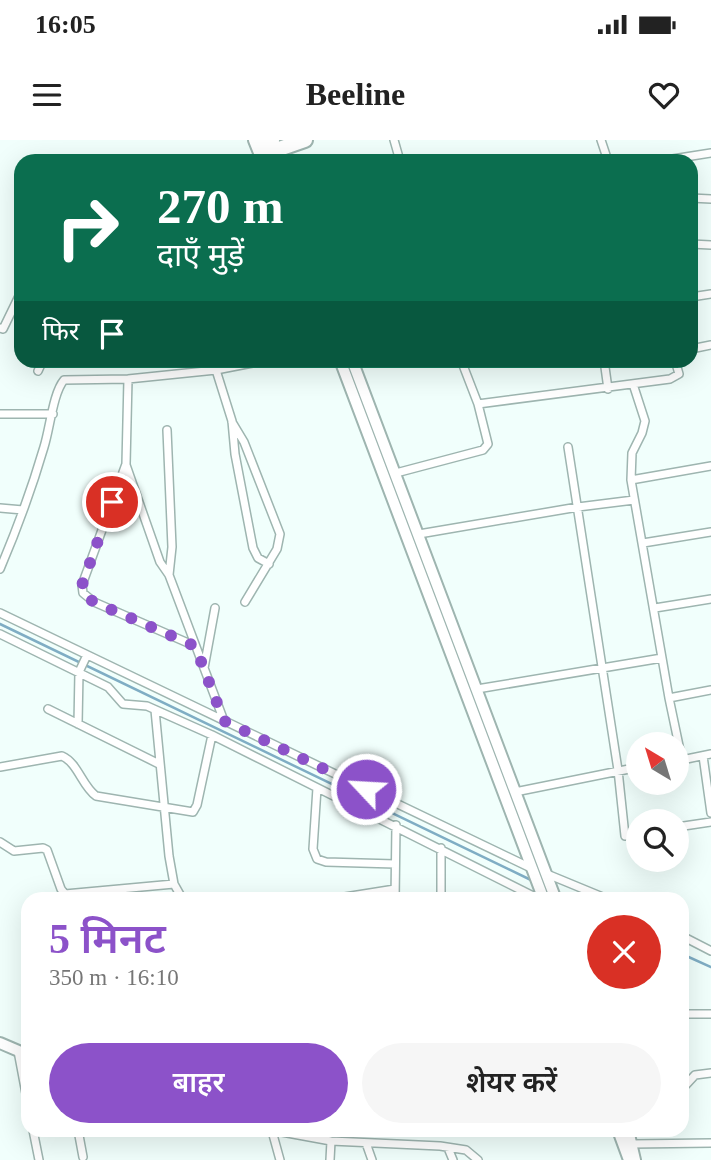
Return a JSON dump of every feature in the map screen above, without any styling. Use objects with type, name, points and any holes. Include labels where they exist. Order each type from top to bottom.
[{"type":"highway","points":[[267,148],[305,140]]},
{"type":"main road","points":[[343,368],[540,888]]},
{"type":"main road","points":[[355,368],[515,792],[540,888]]},
{"type":"main road","points":[[0,1043],[21,1052]]},
{"type":"main road","points":[[621,1137],[629,1160]]},
{"type":"main road","points":[[630,1137],[635,1160]]},
{"type":"street","points":[[1,330],[14,305]]},
{"type":"street","points":[[0,569],[23,510],[59,388],[64,380],[128,379],[226,368]]},
{"type":"street","points":[[396,473],[483,450],[488,444],[478,404],[464,368]]},
{"type":"street","points":[[605,368],[608,389]]},
{"type":"street","points":[[478,404],[608,389],[677,376],[678,368]]},
{"type":"street","points":[[216,370],[232,421],[235,454],[253,548],[258,558],[269,564]]},
{"type":"street","points":[[128,379],[125,464],[82,585],[83,593],[94,602],[195,646]]},
{"type":"street","points":[[632,384],[645,421],[632,453],[634,500],[675,732]]},
{"type":"street","points":[[0,414],[53,414]]},
{"type":"street","points":[[232,421],[244,442],[279,528],[279,543],[245,602]]},
{"type":"street","points":[[167,430],[172,547],[169,575]]},
{"type":"street","points":[[568,447],[626,836]]},
{"type":"street","points":[[125,464],[160,562],[169,575],[224,721]]},
{"type":"street","points":[[632,480],[711,466]]},
{"type":"street","points":[[419,534],[634,500]]},
{"type":"street","points":[[0,508],[23,510]]},
{"type":"street","points":[[643,543],[711,532]]},
{"type":"street","points":[[654,608],[711,599]]},
{"type":"street","points":[[204,669],[215,608]]},
{"type":"street","points":[[0,613],[82,664],[126,705],[139,704],[212,735],[441,848],[540,888],[563,892]]},
{"type":"street","points":[[0,634],[224,721],[534,870]]},
{"type":"street","points":[[477,689],[662,658]]},
{"type":"street","points":[[78,724],[82,664]]},
{"type":"street","points":[[668,698],[711,690]]},
{"type":"street","points":[[48,709],[159,764]]},
{"type":"street","points":[[155,710],[164,808],[174,884],[178,892]]},
{"type":"street","points":[[0,767],[62,756],[70,761],[96,796],[195,811],[212,735]]},
{"type":"street","points":[[707,755],[711,813]]},
{"type":"street","points":[[515,792],[626,769]]},
{"type":"street","points":[[317,788],[313,849],[317,859],[326,862],[396,864]]},
{"type":"street","points":[[689,825],[711,822]]},
{"type":"street","points":[[395,892],[396,825]]},
{"type":"street","points":[[0,842],[14,851],[43,848],[47,850],[63,892]]},
{"type":"street","points":[[440,892],[441,848]]},
{"type":"street","points":[[87,892],[174,884]]},
{"type":"street","points":[[376,892],[395,889]]},
{"type":"street","points":[[689,940],[711,951]]},
{"type":"street","points":[[689,1014],[711,1014]]},
{"type":"street","points":[[689,1082],[695,1076],[711,1073]]},
{"type":"street","points":[[34,1137],[39,1160]]},
{"type":"street","points":[[79,1137],[83,1157]]},
{"type":"street","points":[[273,1137],[280,1160]]},
{"type":"street","points":[[307,1137],[466,1150],[478,1160]]},
{"type":"street","points":[[330,1160],[331,1141]]},
{"type":"street","points":[[366,1143],[372,1160]]},
{"type":"street","points":[[632,1144],[711,1143]]},
{"type":"street","points":[[448,1148],[453,1160]]},
{"type":"waterway","points":[[0,624],[533,881]]},
{"type":"waterway","points":[[689,957],[711,967]]},
{"type":"route","points":[[112,502],[82,585],[85,596],[195,646],[224,721],[366,789]]}]
